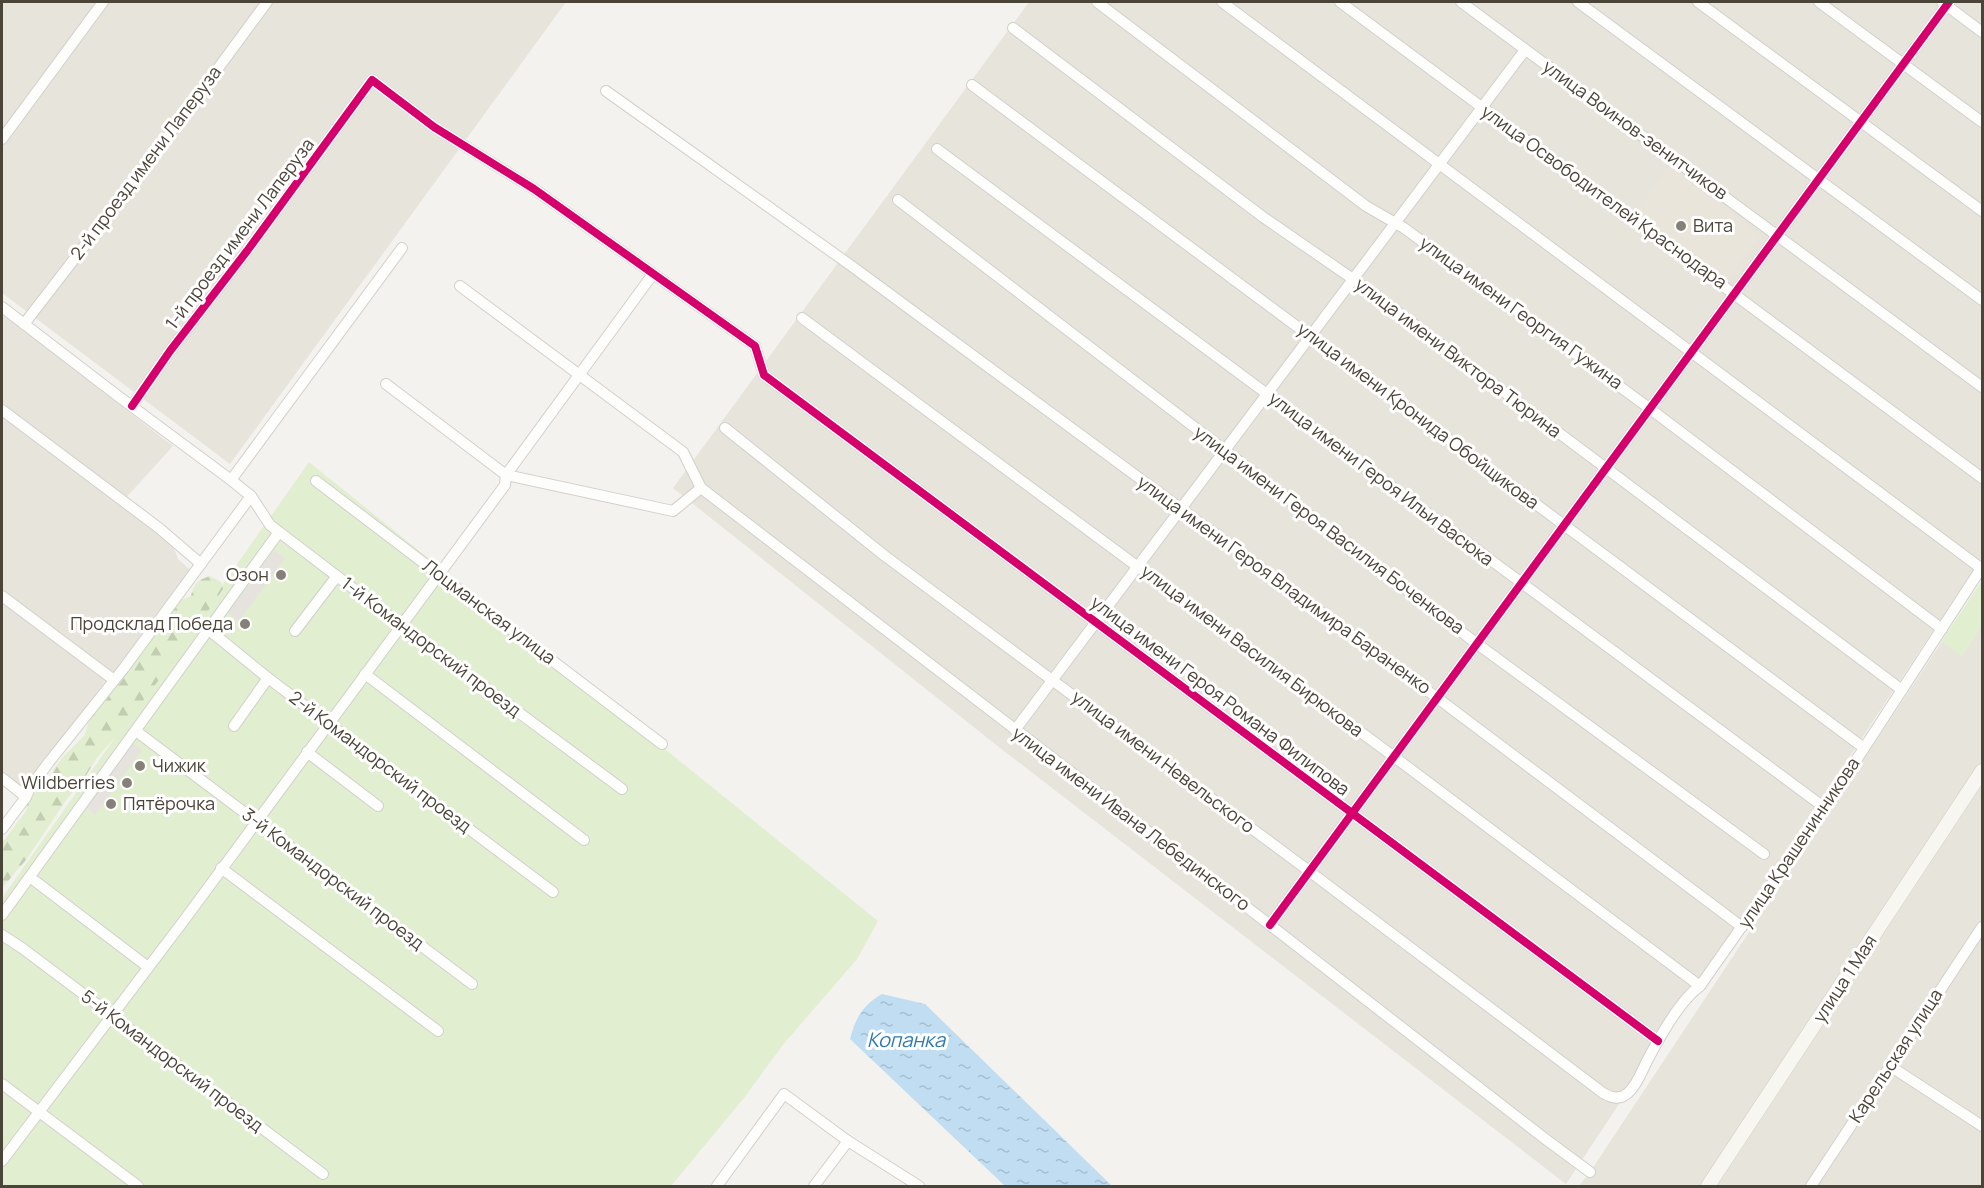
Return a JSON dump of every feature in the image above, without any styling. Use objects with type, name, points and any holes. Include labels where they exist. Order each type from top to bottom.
[{"type":"street","points":[[2,139],[103,2]]},
{"type":"street","name":"2-й проезд имени Лаперуза","points":[[24,324],[143,170],[267,2]]},
{"type":"street","name":"улица имени Георгия Гужина","points":[[1097,2],[1366,206],[1396,223],[1649,408],[1942,629]]},
{"type":"street","points":[[1222,2],[1982,568]]},
{"type":"street","name":"улица Освободителей Краснодара","points":[[1340,2],[1735,292],[1983,478]]},
{"type":"street","name":"улица Воинов-зенитчиков","points":[[1461,2],[1983,387]]},
{"type":"street","points":[[1578,2],[1983,300]]},
{"type":"street","points":[[1698,2],[1983,211]]},
{"type":"street","points":[[1819,2],[1983,122]]},
{"type":"street","points":[[1270,925],[1904,64],[1946,3],[1983,32]]},
{"type":"street","name":"улица имени Виктора Тюрина","points":[[1013,28],[1263,217],[1353,279],[1902,690]]},
{"type":"street","points":[[1015,730],[1525,50]]},
{"type":"street","name":"1-й проезд имени Лаперуза","points":[[132,406],[170,351],[372,80],[434,127],[534,189],[653,274]]},
{"type":"street","name":"улица имени Кронида Обойщикова","points":[[972,85],[1864,748]]},
{"type":"street","name":"улица имени Героя Владимира Бараненко","points":[[606,91],[853,267],[1436,697],[1742,927]]},
{"type":"street","name":"улица имени Героя Ильи Васюка","points":[[937,150],[1825,808]]},
{"type":"street","name":"улица имени Героя Василия Боченкова","points":[[898,200],[1476,643],[1764,854]]},
{"type":"street","points":[[231,480],[402,248]]},
{"type":"street","points":[[2,1161],[505,485],[506,475],[653,274]]},
{"type":"street","name":"улица имени Героя Романа Филипова","points":[[653,274],[755,346],[764,375],[1658,1041]]},
{"type":"street","points":[[386,384],[506,475],[672,511],[701,488],[683,452],[460,286]]},
{"type":"street","name":"1-й Командорский проезд","points":[[2,307],[251,496],[270,525],[279,532],[622,789]]},
{"type":"street","name":"улица имени Василия Бирюкова","points":[[802,318],[1700,986]]},
{"type":"street","points":[[2,410],[159,528],[201,564]]},
{"type":"street","name":"улица имени Невельского","points":[[725,428],[885,556],[1603,1093]]},
{"type":"street","name":"Лоцманская улица","points":[[316,481],[662,744]]},
{"type":"street","name":"улица имени Ивана Лебединского","points":[[701,488],[1590,1172]]},
{"type":"street","points":[[2,829],[49,762],[114,680],[251,496]]},
{"type":"street","points":[[2,915],[279,532]]},
{"type":"street","name":"улица Крашенинникова","points":[[1603,1093],[1619,1098],[1629,1092],[1683,1002],[1700,986],[1825,808],[1982,568]]},
{"type":"street","points":[[295,631],[337,576]]},
{"type":"street","points":[[2,596],[114,680]]},
{"type":"street","name":"2-й Командорский проезд","points":[[209,630],[268,678],[553,892]]},
{"type":"street","points":[[365,674],[584,840]]},
{"type":"street","points":[[234,726],[268,678]]},
{"type":"street","name":"3-й Командорский проезд","points":[[136,731],[472,984]]},
{"type":"street","points":[[307,752],[378,806]]},
{"type":"street","name":"улица 1 Мая","points":[[1708,1186],[1983,771]]},
{"type":"street","points":[[2,778],[27,796]]},
{"type":"street","points":[[221,868],[438,1031]]},
{"type":"street","points":[[34,881],[148,967]]},
{"type":"street","name":"Карельская улица","points":[[1811,1186],[1981,934]]},
{"type":"street","name":"5-й Командорский проезд","points":[[2,936],[22,948],[323,1174]]},
{"type":"street","points":[[1890,1066],[1983,1126]]},
{"type":"street","points":[[2,1084],[138,1186]]},
{"type":"street","points":[[717,1186],[784,1094],[848,1141],[919,1186]]},
{"type":"street","points":[[814,1186],[848,1141]]},
{"type":"shaded area","points":[[2,2],[566,2],[230,464],[2,293]]},
{"type":"shaded area","points":[[1029,2],[1982,2],[1982,557],[1566,1184],[995,744],[673,488]]},
{"type":"shaded area","points":[[1669,166],[1761,235],[1726,281],[1634,213]]},
{"type":"shaded area","points":[[2,314],[173,446],[123,501],[2,409]]},
{"type":"shaded area","points":[[2,417],[173,546],[178,559],[197,576],[119,681],[2,593]]},
{"type":"shaded area","points":[[274,550],[285,558],[239,621],[228,613]]},
{"type":"shaded area","points":[[1982,581],[1982,1186],[1579,1186],[1590,1172]]},
{"type":"shaded area","points":[[2,600],[106,680],[24,789],[2,772]]},
{"type":"shaded area","points":[[132,743],[142,750],[95,815],[86,807]]},
{"type":"green space","points":[[309,462],[878,921],[857,959],[782,1046],[744,1098],[671,1186],[2,1186],[2,898]]},
{"type":"green space","points":[[210,576],[221,582],[223,589],[183,648],[118,734],[96,759],[26,860],[2,888],[2,843],[26,811],[27,805],[36,792],[47,787],[53,770],[84,736],[99,706],[120,683],[181,600],[191,596],[197,583]]},
{"type":"green space","points":[[1982,581],[1982,626],[1962,657],[1941,642]]},
{"type":"water","name":"Копанка","points":[[882,994],[925,1004],[1112,1186],[1005,1186],[850,1039],[861,1013],[869,1003]]},
{"type":"cycle path","points":[[1270,925],[1949,2]]},
{"type":"cycle path","points":[[132,406],[170,351],[247,251],[372,80],[434,127],[534,189],[755,346],[764,375],[1658,1041]]},
{"type":"place","name":"Вита","points":[[1681,226]]},
{"type":"place","name":"Озон","points":[[281,575]]},
{"type":"place","name":"Продсклад Победа","points":[[245,624]]},
{"type":"place","name":"Чижик","points":[[140,766]]},
{"type":"place","name":"Wildberries","points":[[127,783]]},
{"type":"place","name":"Пятёрочка","points":[[111,804]]}]
